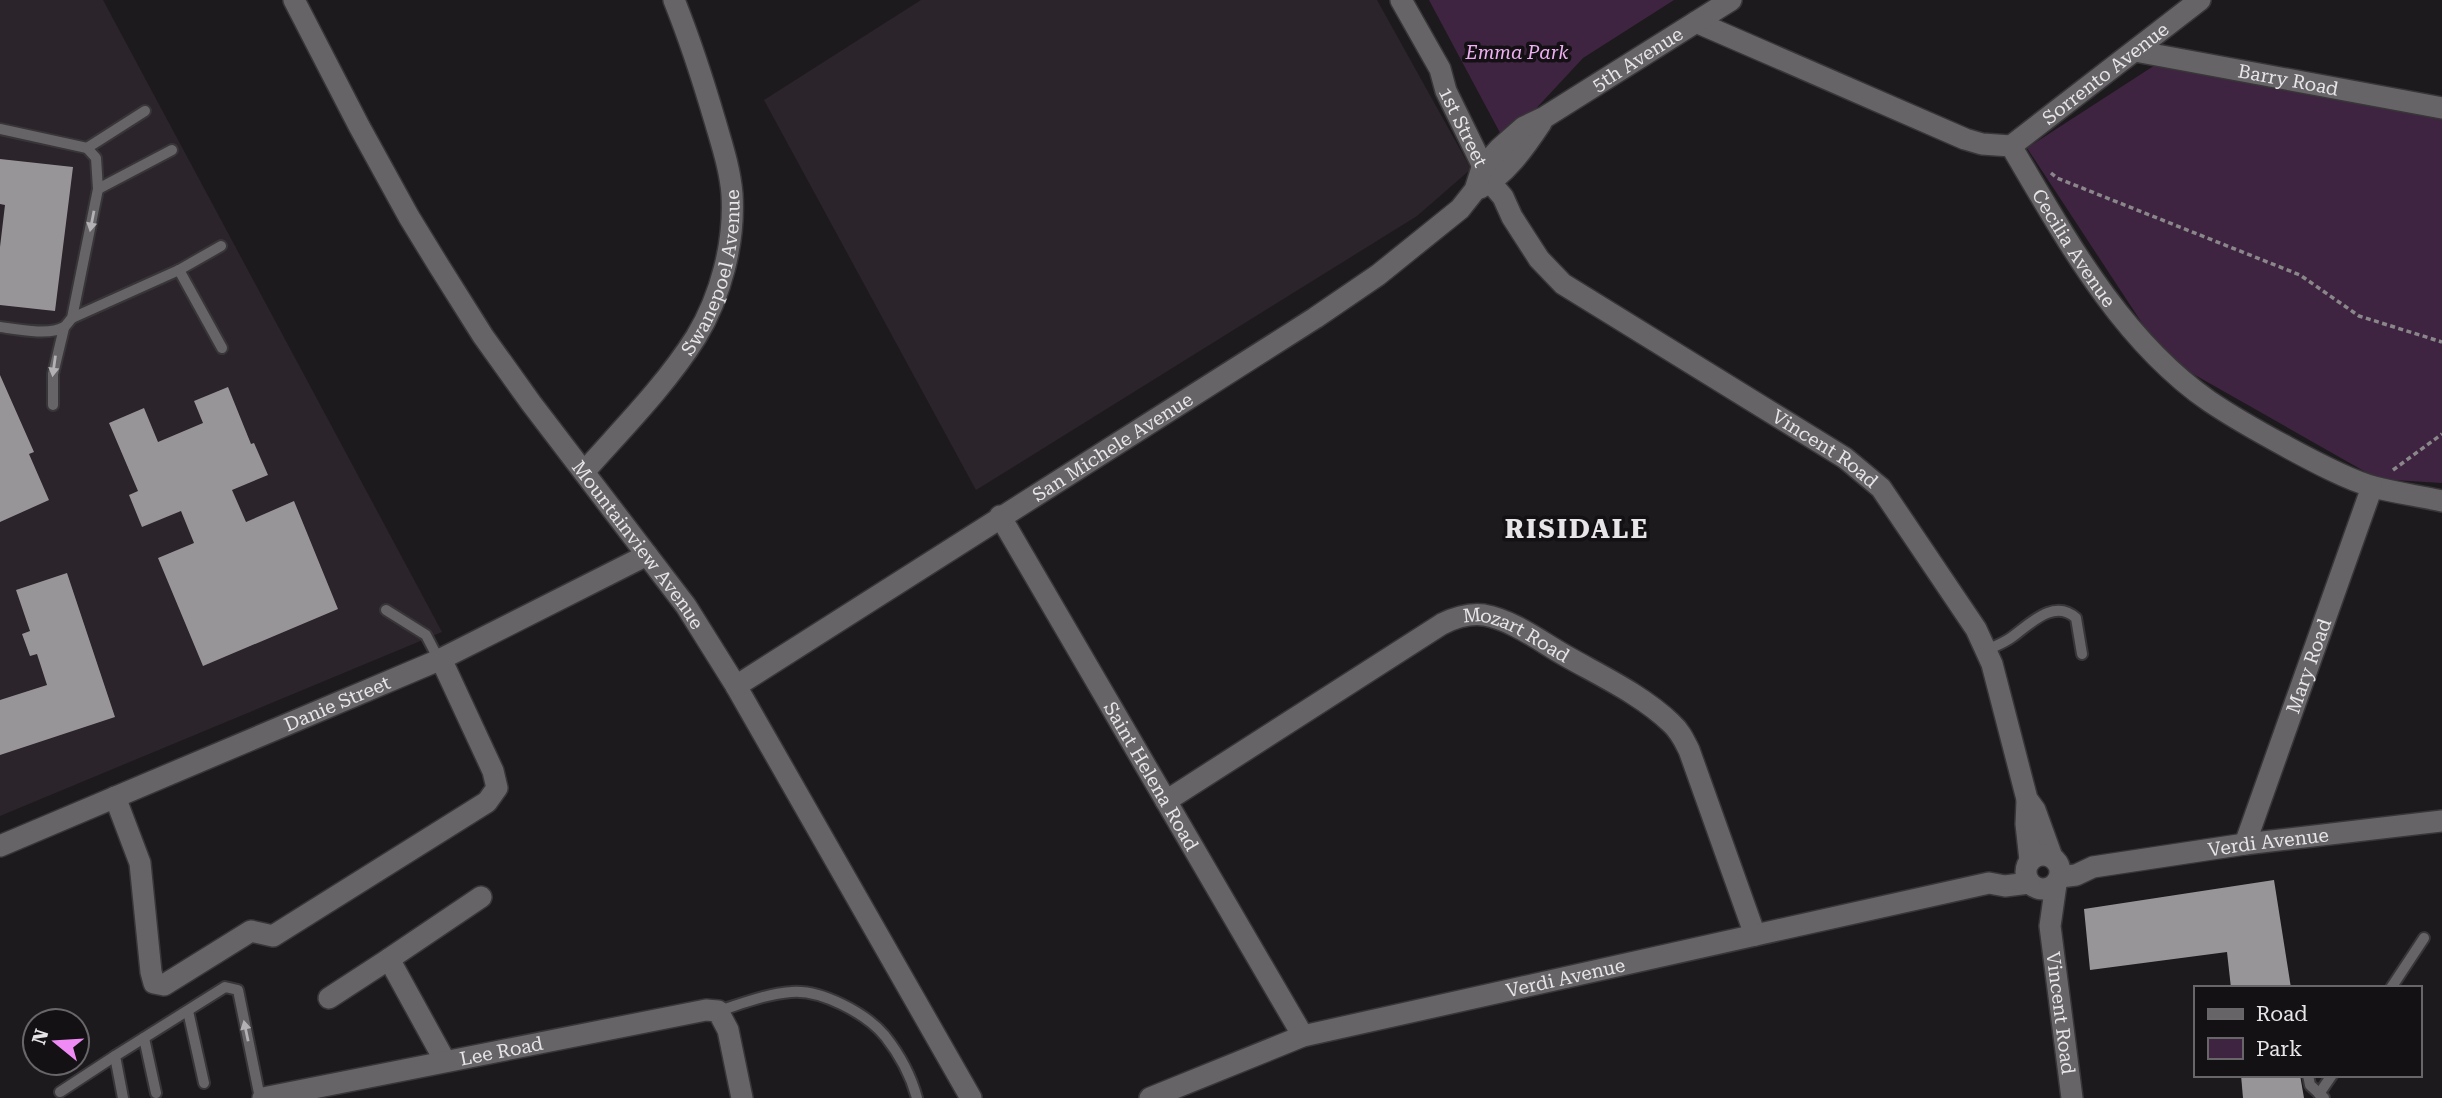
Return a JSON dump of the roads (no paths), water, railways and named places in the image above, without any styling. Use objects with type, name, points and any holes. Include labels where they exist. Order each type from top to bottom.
[{"type":"street","name":"Mountainview Avenue","points":[[294,0],[409,217],[483,336],[686,606],[736,686],[971,1098]]},
{"type":"street","name":"Swanepoel Avenue","points":[[584,472],[663,383],[695,339],[717,293],[729,241],[732,195],[727,160],[698,62],[674,0]]},
{"type":"street","name":"1st Street","points":[[1401,0],[1440,69],[1447,91],[1490,178]]},
{"type":"street","name":"5th Avenue","points":[[1545,117],[1731,0]]},
{"type":"street","name":"Sorrento Avenue","points":[[2011,146],[2200,0]]},
{"type":"street","points":[[1696,22],[1965,139],[1982,144],[2011,146]]},
{"type":"street","name":"Barry Road","points":[[2135,51],[2442,108]]},
{"type":"street","name":"San Michele Avenue","points":[[736,686],[1346,296],[1460,209],[1517,154],[1545,117]]},
{"type":"street","name":"Cecilia Avenue","points":[[2011,146],[2060,229],[2096,283],[2133,330],[2208,400],[2302,455],[2372,486],[2442,501]]},
{"type":"street","name":"Vincent Road","points":[[1490,178],[1527,241],[1563,284],[1845,458],[1881,488],[1963,607],[1987,650],[2028,799],[2035,810],[2056,870],[2050,926],[2072,1098]]},
{"type":"street","name":"Mary Road","points":[[2245,844],[2372,486]]},
{"type":"street","name":"Saint Helena Road","points":[[1000,516],[1303,1036]]},
{"type":"street","name":"Danie Street","points":[[0,846],[10,836],[115,797],[440,660],[647,555]]},
{"type":"street","name":"Mozart Road","points":[[1166,801],[1441,624],[1454,618],[1483,615],[1538,640],[1648,705],[1673,724],[1689,750],[1755,935]]},
{"type":"street","points":[[115,797],[140,863],[151,972],[154,983],[164,985],[251,931],[273,936],[487,802],[497,788],[493,771],[440,660]]},
{"type":"street","name":"Vincent Road","points":[[2028,799],[2026,824],[2030,874],[2039,907],[2050,926]]},
{"type":"street","name":"Verdi Avenue","points":[[2056,870],[2077,862],[2093,867],[2245,844],[2442,821]]},
{"type":"street","points":[[2045,854],[2056,870],[2049,888],[2042,890],[2030,874],[2036,855],[2045,854]]},
{"type":"street","name":"Verdi Avenue","points":[[1150,1098],[1303,1036],[1989,883],[2005,886],[2030,874]]},
{"type":"street","points":[[329,998],[481,897]]},
{"type":"street","points":[[389,959],[445,1061]]},
{"type":"street","name":"Lee Road","points":[[261,1098],[328,1091],[445,1061],[695,1011],[718,1011]]},
{"type":"street","points":[[718,1011],[728,1030],[742,1098]]},
{"type":"lane","points":[[87,148],[145,111]]},
{"type":"lane","points":[[0,129],[87,148],[96,158],[98,189],[72,318]]},
{"type":"lane","points":[[98,189],[172,150]]},
{"type":"lane","points":[[53,405],[53,374],[64,328],[72,318],[179,270],[221,246]]},
{"type":"lane","points":[[179,270],[222,348]]},
{"type":"lane","points":[[0,327],[48,331],[64,328]]},
{"type":"lane","points":[[386,610],[426,635],[440,660]]},
{"type":"lane","points":[[1987,650],[2008,640],[2038,617],[2048,612],[2064,611],[2076,618],[2082,654]]},
{"type":"lane","points":[[2392,986],[2424,938]]},
{"type":"lane","points":[[61,1092],[225,987],[237,990],[261,1098]]},
{"type":"lane","points":[[718,1011],[792,992],[806,992],[832,1000],[867,1020],[884,1034],[904,1065],[917,1098]]},
{"type":"lane","points":[[187,1011],[204,1083]]},
{"type":"lane","points":[[144,1038],[156,1093]]},
{"type":"lane","points":[[115,1056],[123,1098]]},
{"type":"lane","points":[[2308,1077],[2310,1085],[2322,1096],[2331,1077]]},
{"type":"district","name":"RISIDALE","points":[[1577,529]]},
{"type":"park label","name":"Emma Park","points":[[1517,52]]}]
